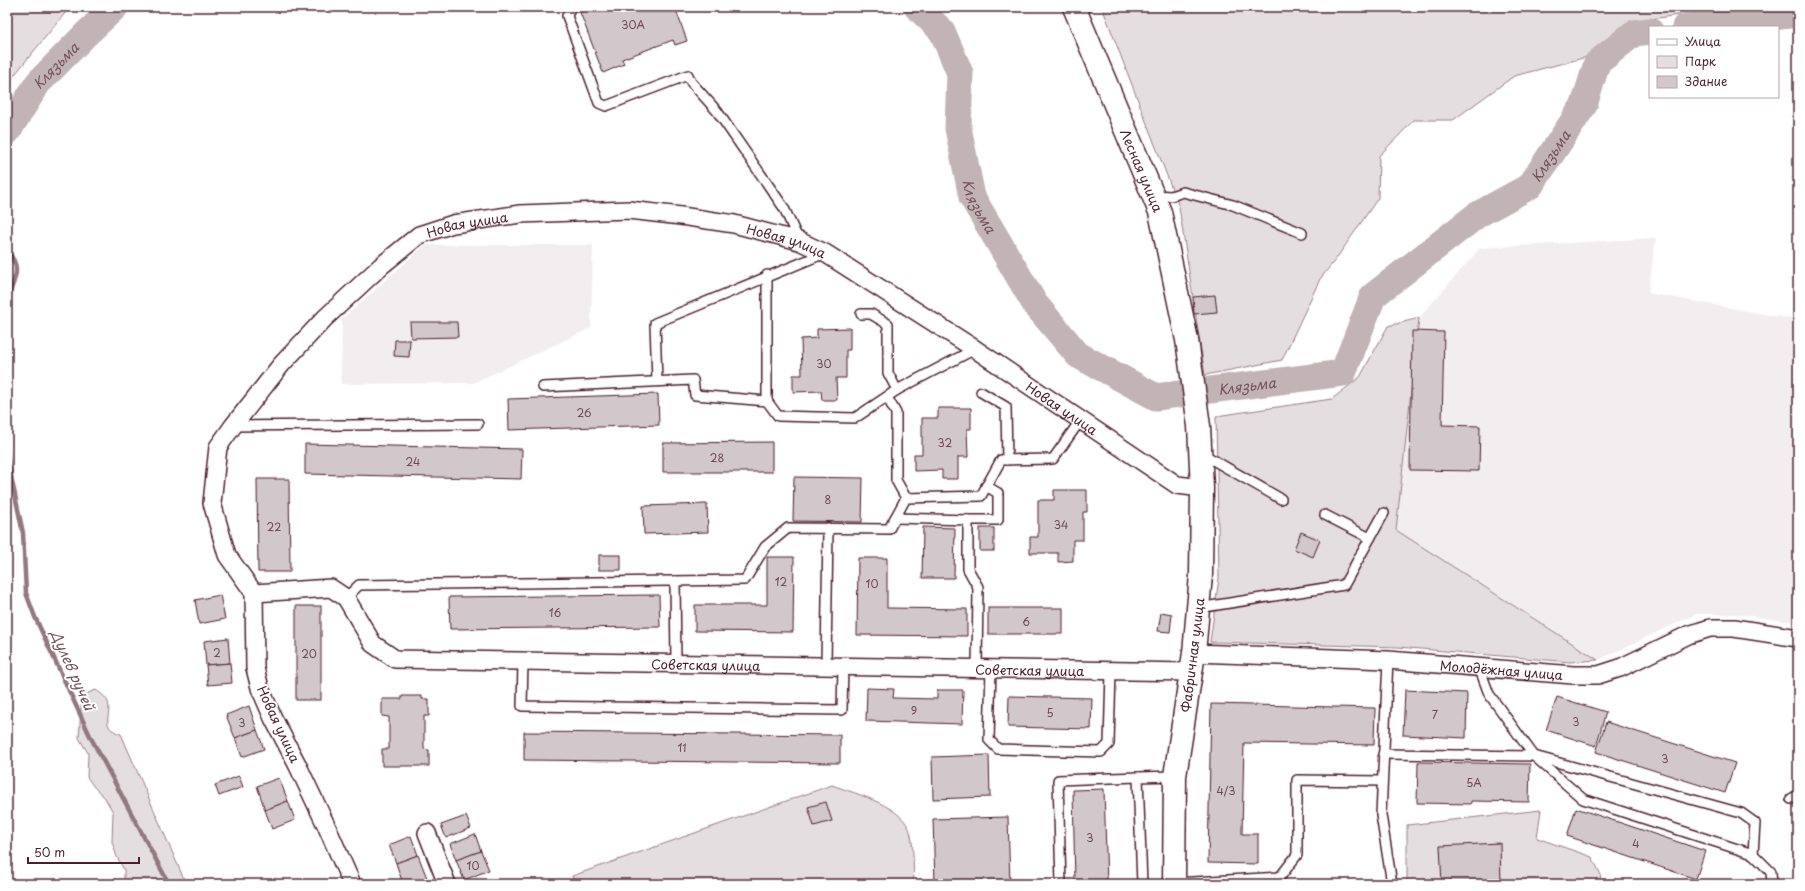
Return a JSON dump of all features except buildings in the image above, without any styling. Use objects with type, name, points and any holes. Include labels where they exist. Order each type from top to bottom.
[{"type":"street","name":"Лесная улица","points":[[1074,7],[1160,212],[1187,340],[1199,426]]},
{"type":"street","name":"Новая улица","points":[[352,884],[326,825],[273,718],[260,688],[255,668],[254,593],[227,555],[212,503],[218,447],[232,426],[281,365],[324,318],[381,266],[419,235],[453,224],[520,214],[629,210],[734,224],[799,241],[825,253],[975,349],[1177,485],[1202,488]]},
{"type":"street","name":"Фабричная улица","points":[[1174,883],[1175,776],[1193,663],[1201,575],[1202,488],[1199,426]]},
{"type":"street","name":"Советская улица","points":[[254,593],[331,588],[346,598],[373,644],[394,659],[1111,671],[1193,663]]},
{"type":"street","name":"Молодёжная улица","points":[[1193,663],[1388,660],[1573,675],[1598,674],[1620,668],[1688,636],[1710,628],[1734,628],[1798,638]]},
{"type":"street","points":[[426,833],[447,884]]},
{"type":"lane","points":[[571,7],[567,16],[599,103],[606,106],[688,75],[691,82],[717,111],[784,208],[799,241]]},
{"type":"lane","points":[[1153,195],[1171,196],[1183,192],[1234,205],[1302,233]]},
{"type":"lane","points":[[656,381],[654,323],[767,275],[825,253]]},
{"type":"lane","points":[[767,275],[767,400],[778,416],[855,418],[897,390],[975,349]]},
{"type":"lane","points":[[861,314],[871,314],[888,324],[888,373],[897,390]]},
{"type":"lane","points":[[543,387],[694,380],[695,395],[767,400]]},
{"type":"lane","points":[[981,392],[1006,407],[1007,460]]},
{"type":"lane","points":[[887,397],[896,413],[896,480],[906,498]]},
{"type":"lane","points":[[906,498],[981,496],[1001,460],[1053,459],[1080,421]]},
{"type":"lane","points":[[232,426],[478,424]]},
{"type":"lane","points":[[1200,453],[1281,498]]},
{"type":"lane","points":[[895,518],[998,520],[998,493],[986,486]]},
{"type":"lane","points":[[346,598],[359,585],[745,580],[765,547],[788,528],[889,529],[906,498]]},
{"type":"lane","points":[[1198,608],[1344,585],[1384,513]]},
{"type":"lane","points":[[1325,515],[1370,538]]},
{"type":"lane","points":[[968,520],[968,569],[978,587],[989,740],[998,749],[1101,752],[1109,744],[1111,671]]},
{"type":"lane","points":[[522,661],[522,706],[842,710],[835,666],[828,528]]},
{"type":"lane","points":[[675,581],[676,663]]},
{"type":"lane","points":[[1388,660],[1381,815],[1392,884]]},
{"type":"lane","points":[[1479,667],[1489,694],[1534,756],[1583,799],[1753,854],[1771,872],[1772,884]]},
{"type":"lane","points":[[1384,754],[1534,756],[1741,813],[1755,823],[1753,854]]},
{"type":"lane","points":[[1061,884],[1058,780],[1175,776]]},
{"type":"lane","points":[[1138,777],[1142,884]]},
{"type":"lane","points":[[1174,883],[1280,877],[1297,854],[1297,780],[1382,781]]},
{"type":"shaded area","points":[[1656,238],[1648,293],[1798,320],[1798,623],[1737,614],[1696,614],[1598,660],[1396,530],[1419,318],[1480,248]]},
{"type":"shaded area","points":[[425,245],[593,245],[591,328],[473,383],[341,384],[342,319]]},
{"type":"green space","points":[[7,7],[70,7],[7,84]]},
{"type":"green space","points":[[1102,7],[1736,7],[1629,22],[1587,57],[1514,76],[1453,120],[1414,120],[1379,156],[1378,198],[1336,259],[1320,279],[1282,360],[1205,375],[1179,207]]},
{"type":"green space","points":[[1419,318],[1396,530],[1598,660],[1570,662],[1398,647],[1210,642],[1219,578],[1216,416],[1332,399],[1360,377],[1388,326]]},
{"type":"green space","points":[[96,690],[108,702],[108,725],[114,731],[121,734],[186,884],[124,884],[124,870],[117,857],[112,842],[113,812],[105,798],[87,777],[88,753],[79,738],[81,707],[83,700],[88,693]]},
{"type":"green space","points":[[832,785],[879,802],[900,816],[907,825],[911,835],[914,884],[575,884],[572,876]]},
{"type":"green space","points":[[1541,810],[1537,838],[1592,857],[1601,875],[1599,884],[1407,884],[1407,825]]},
{"type":"waterway","name":"Клязьма","points":[[7,132],[38,83],[115,7]]},
{"type":"waterway","name":"Клязьма","points":[[917,7],[942,31],[960,73],[958,128],[972,197],[1035,304],[1078,355],[1156,397],[1343,373],[1373,296],[1477,215],[1530,186],[1584,105],[1597,63],[1634,33],[1649,31]]},
{"type":"waterway","name":"Клязьма","points":[[1694,26],[1798,14]]},
{"type":"waterway","name":"Дулев ручей","points":[[7,251],[12,257],[16,269],[16,275],[7,301]]},
{"type":"waterway","name":"Дулев ручей","points":[[7,449],[9,467],[23,533],[26,593],[35,617],[91,738],[169,884]]}]
